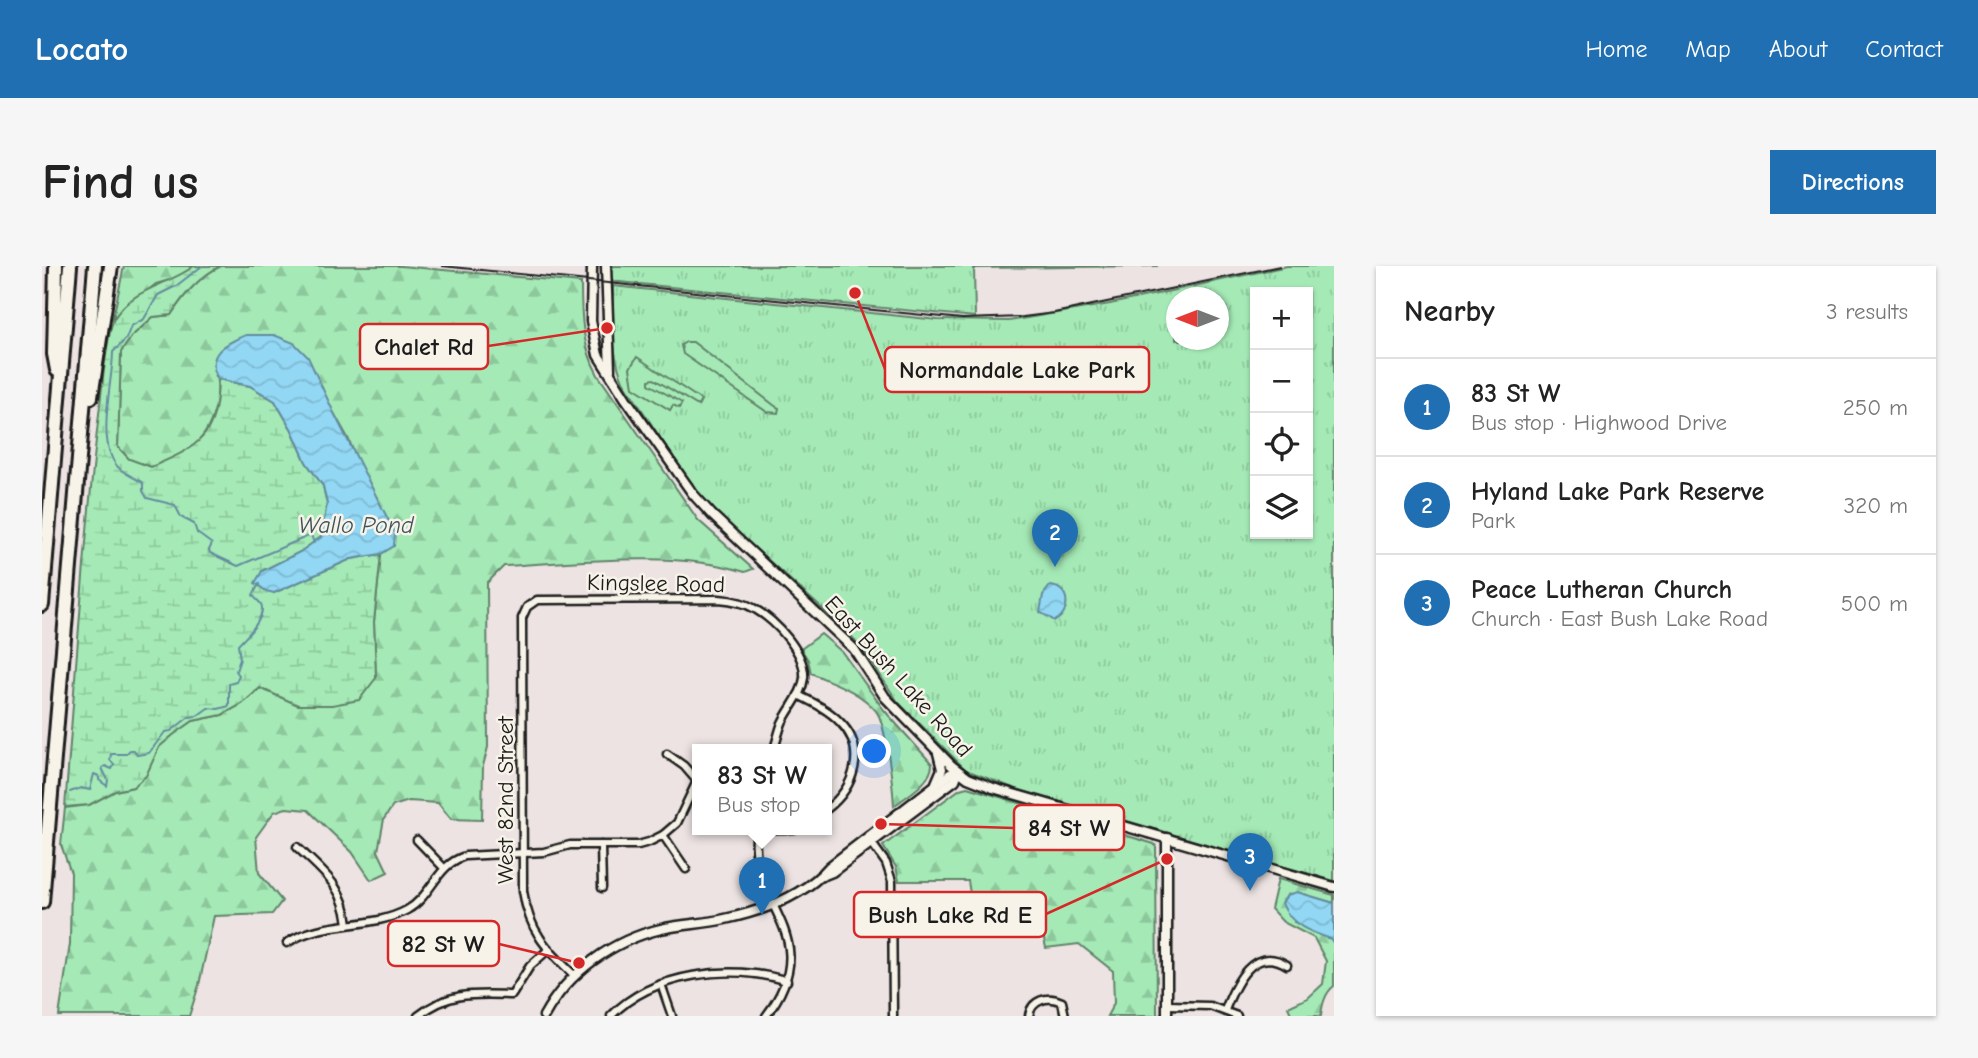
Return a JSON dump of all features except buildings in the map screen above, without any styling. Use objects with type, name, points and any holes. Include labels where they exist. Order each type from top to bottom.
[{"type":"highway","points":[[56,266],[54,354],[60,388]]},
{"type":"highway","points":[[42,605],[70,266]]},
{"type":"highway","points":[[42,902],[95,266]]},
{"type":"highway","points":[[79,470],[111,266]]},
{"type":"street","points":[[606,266],[610,373]]},
{"type":"street","name":"East Bush Lake Road","points":[[591,268],[590,307],[598,355],[693,494],[854,649],[885,697],[958,772],[993,788],[1334,887]]},
{"type":"street","name":"Kingslee Road","points":[[527,607],[537,600],[731,600],[766,616],[795,647],[802,662],[804,678],[798,695]]},
{"type":"street","name":"West 82nd Street","points":[[527,607],[522,618],[523,891],[526,912],[533,928],[548,950],[575,976]]},
{"type":"street","points":[[776,744],[782,723],[798,695],[831,714],[847,730],[852,740],[855,763],[853,774],[843,795],[832,805]]},
{"type":"street","points":[[934,787],[942,769],[937,750]]},
{"type":"street","points":[[667,754],[692,775]]},
{"type":"street","points":[[544,1016],[575,976],[604,953],[642,935],[662,929],[726,919],[774,904],[806,888],[832,872],[950,774],[958,772]]},
{"type":"street","points":[[870,841],[955,780],[958,772]]},
{"type":"street","points":[[287,943],[301,933],[386,917],[410,908],[429,890],[444,868],[465,856],[544,852],[569,845],[638,845],[663,835],[677,823],[692,792]]},
{"type":"street","points":[[663,835],[686,869]]},
{"type":"street","points":[[757,835],[756,859],[788,940],[790,967],[782,993],[766,1016]]},
{"type":"street","points":[[1167,838],[1167,1016]]},
{"type":"street","points":[[417,840],[444,868]]},
{"type":"street","points":[[870,841],[886,863],[892,881],[893,1016]]},
{"type":"street","points":[[601,845],[602,888]]},
{"type":"street","points":[[297,847],[336,886],[345,903],[348,924]]},
{"type":"street","points":[[418,1016],[449,997],[465,994],[512,995],[530,966],[548,950]]},
{"type":"street","points":[[1225,1010],[1234,985],[1246,970],[1262,961],[1278,959],[1287,965]]},
{"type":"street","points":[[611,1016],[626,1002],[661,984],[688,977],[729,973],[759,974],[787,981]]},
{"type":"street","points":[[661,984],[672,1016]]},
{"type":"street","points":[[1029,1016],[1030,1009],[1037,1002],[1054,999],[1062,1002],[1065,1016]]},
{"type":"street","points":[[1167,1005],[1210,1006],[1237,1016]]},
{"type":"green space","points":[[124,266],[194,266],[180,277],[156,284],[113,318]]},
{"type":"green space","points":[[194,266],[221,266],[193,287],[171,315],[153,317],[132,336],[121,352],[118,447],[129,459],[151,467],[182,453],[202,437],[209,427],[217,399],[218,379],[250,386],[275,401],[306,462],[323,486],[327,504],[321,537],[300,552],[262,571],[274,593],[351,559],[381,554],[374,622],[376,678],[359,700],[332,705],[298,705],[260,688],[242,704],[222,715],[193,721],[173,735],[159,747],[146,776],[133,787],[115,791],[89,805],[65,807],[89,506],[112,323],[131,299]]},
{"type":"green space","points":[[221,266],[401,266],[581,283],[586,342],[598,375],[698,520],[753,569],[745,572],[719,565],[658,559],[504,566],[487,583],[488,747],[483,766],[482,820],[451,819],[438,803],[409,801],[393,806],[384,819],[378,851],[388,872],[371,880],[352,852],[308,810],[286,808],[274,812],[256,837],[259,873],[282,901],[272,914],[214,916],[199,985],[189,1016],[59,1016],[70,944],[71,873],[61,845],[65,808],[89,805],[115,791],[133,787],[146,775],[159,747],[173,735],[193,721],[222,715],[242,704],[260,688],[298,705],[376,678],[374,622],[381,554],[393,546],[348,438],[334,413],[214,371],[218,388],[216,404],[207,429],[194,446],[151,467],[129,459],[118,447],[121,352],[132,336],[153,317],[171,315],[193,287]]},
{"type":"green space","points":[[609,266],[1158,266],[974,268],[975,317],[609,281]]},
{"type":"green space","points":[[1287,266],[1334,266],[1334,881],[1037,797],[966,770],[898,702],[849,633],[725,521],[692,486],[623,381],[613,334],[613,286],[938,320],[1009,321],[1166,292],[1166,350],[1229,350],[1229,287],[1189,287]]},
{"type":"green space","points":[[693,342],[779,408],[778,413],[767,412],[683,354],[681,345]]},
{"type":"green space","points":[[637,357],[701,400],[698,406],[654,379],[649,380],[649,384],[682,403],[679,408],[673,405],[670,410],[633,387],[630,368]]},
{"type":"green space","points":[[821,634],[842,652],[884,710],[932,764],[924,782],[894,806],[886,741],[876,711],[854,693],[811,673],[808,660],[801,649]]},
{"type":"green space","points":[[967,787],[1156,846],[1157,1016],[1107,1016],[1114,1003],[1113,971],[1079,944],[1046,948],[1042,930],[1011,909],[972,906],[968,881],[899,881],[896,867],[883,846],[960,789]]},
{"type":"green space","points":[[1278,879],[1334,895],[1334,903],[1297,892],[1294,922],[1331,939],[1334,944],[1334,986],[1324,1000],[1321,1016],[1292,1016],[1288,1007],[1308,998],[1323,984],[1326,961],[1314,938],[1283,922],[1271,909]]},
{"type":"water","name":"Wallo Pond","points":[[246,335],[274,335],[294,343],[308,357],[395,533],[394,546],[381,554],[351,559],[274,593],[255,583],[262,571],[300,552],[321,537],[327,504],[323,486],[306,462],[275,401],[250,386],[218,379],[214,370],[215,356],[225,346]]},
{"type":"water","points":[[1050,586],[1062,591],[1066,601],[1064,612],[1055,621],[1040,612],[1043,595]]},
{"type":"water","points":[[1297,892],[1334,903],[1334,944],[1331,939],[1302,927],[1290,917],[1282,903],[1287,895]]},
{"type":"waterway","points":[[202,266],[176,286],[158,295],[144,319],[131,326],[126,339],[113,352],[106,430],[112,459],[120,469],[143,483],[147,498],[175,505],[181,517],[194,524],[197,533],[212,544],[210,553],[238,566],[311,535],[314,543]]},
{"type":"waterway","points":[[70,792],[81,788],[90,790],[94,774],[107,786],[108,780],[102,768],[105,766],[112,769],[114,765],[110,760],[111,754],[126,754],[130,750],[134,750],[137,755],[149,753],[165,732],[171,731],[189,717],[197,716],[208,708],[229,706],[229,684],[236,682],[239,675],[236,671],[240,659],[238,645],[261,615],[261,604],[253,595],[259,584]]},
{"type":"railway","points":[[442,266],[962,319],[1054,313],[1280,266]]},
{"type":"place","name":"Normandale Lake Park","points":[[855,293]]},
{"type":"place","name":"Chalet Rd","points":[[607,328]]},
{"type":"place","name":"Hyland Lake Park Reserve","points":[[1055,567]]},
{"type":"place","name":"84 St W","points":[[881,824]]},
{"type":"place","name":"Bush Lake Rd E","points":[[1167,859]]},
{"type":"place","name":"Peace Lutheran Church","points":[[1250,891]]},
{"type":"place","name":"83 St W","points":[[762,915]]},
{"type":"place","name":"82 St W","points":[[579,963]]}]
